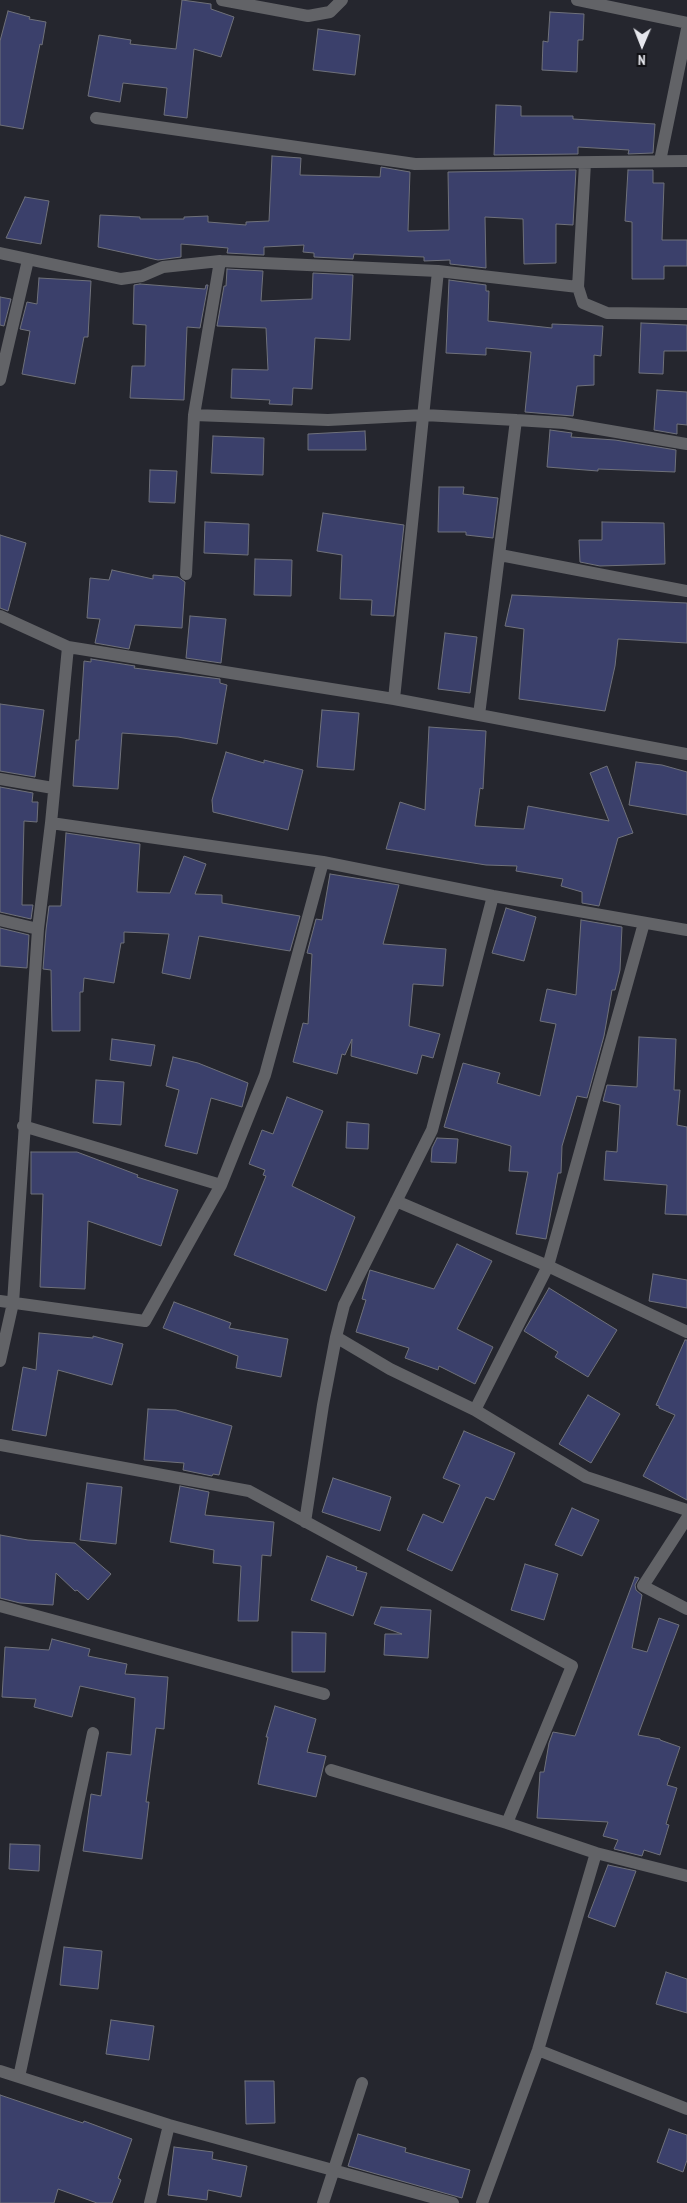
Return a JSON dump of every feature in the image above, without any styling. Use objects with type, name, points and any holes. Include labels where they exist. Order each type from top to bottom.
[{"type":"street","points":[[222,0],[308,16],[330,12],[338,7],[342,0]]},
{"type":"street","points":[[577,0],[687,23]]},
{"type":"street","points":[[660,161],[687,29]]},
{"type":"street","points":[[96,118],[415,164],[687,161]]},
{"type":"street","points":[[585,163],[578,287],[583,303],[607,313],[687,314]]},
{"type":"street","points":[[0,253],[121,278],[142,276],[162,267],[220,261],[438,271],[578,287]]},
{"type":"street","points":[[0,380],[28,260]]},
{"type":"street","points":[[186,574],[194,415],[220,261]]},
{"type":"street","points":[[394,699],[438,271]]},
{"type":"street","points":[[194,415],[328,420],[424,415],[516,420],[564,423],[687,444]]},
{"type":"street","points":[[480,715],[516,420]]},
{"type":"street","points":[[500,555],[687,591]]},
{"type":"street","points":[[0,616],[68,647],[394,699],[687,754]]},
{"type":"street","points":[[0,1361],[23,1126],[38,929],[51,823],[68,647]]},
{"type":"street","points":[[0,779],[53,788]]},
{"type":"street","points":[[51,823],[323,862],[493,896],[687,930]]},
{"type":"street","points":[[6,1302],[145,1321],[221,1186],[265,1075],[323,862]]},
{"type":"street","points":[[305,1522],[336,1337],[344,1305],[432,1130],[493,896]]},
{"type":"street","points":[[0,920],[38,929]]},
{"type":"street","points":[[475,1410],[548,1266],[644,923]]},
{"type":"street","points":[[23,1126],[221,1186]]},
{"type":"street","points":[[396,1201],[548,1266],[687,1332]]},
{"type":"street","points":[[336,1337],[390,1369],[475,1410],[586,1477],[687,1510]]},
{"type":"street","points":[[0,1445],[249,1491],[572,1666],[507,1823]]},
{"type":"street","points":[[687,1518],[643,1586],[687,1609]]},
{"type":"street","points":[[0,1606],[324,1694]]},
{"type":"street","points":[[18,2077],[93,1733]]},
{"type":"street","points":[[331,1770],[507,1823],[596,1853],[687,1876]]},
{"type":"street","points":[[482,2203],[538,2050],[596,1853]]},
{"type":"street","points":[[538,2050],[687,2109]]},
{"type":"street","points":[[0,2071],[169,2125],[453,2203]]},
{"type":"street","points":[[323,2203],[362,2083]]},
{"type":"street","points":[[150,2203],[169,2125]]},
{"type":"building","points":[[182,0],[211,4],[211,9],[234,17],[221,57],[194,49],[187,118],[164,115],[167,88],[123,83],[120,102],[88,96],[99,35],[131,40],[130,44],[176,49]]},
{"type":"building","points":[[8,11],[30,17],[29,19],[46,22],[23,129],[0,125],[0,41]]},
{"type":"building","points":[[550,12],[584,14],[583,40],[578,40],[577,72],[542,70],[543,41],[548,42]]},
{"type":"building","points":[[318,29],[360,35],[355,75],[313,70]]},
{"type":"building","points":[[496,105],[521,106],[521,116],[573,116],[573,119],[655,124],[653,153],[628,154],[629,150],[578,147],[578,154],[494,155]]},
{"type":"building","points":[[272,156],[301,158],[300,175],[380,177],[381,167],[410,172],[408,231],[449,230],[448,172],[576,170],[573,225],[556,224],[556,263],[524,264],[523,219],[485,217],[486,268],[450,264],[450,260],[424,261],[424,257],[354,254],[353,259],[314,257],[314,253],[303,252],[304,245],[264,247],[264,255],[227,253],[228,248],[181,244],[181,257],[158,260],[98,247],[100,215],[140,217],[140,219],[184,219],[184,217],[208,216],[208,222],[246,225],[246,222],[269,221]]},
{"type":"building","points":[[628,170],[653,170],[653,183],[664,183],[662,240],[687,240],[687,266],[664,266],[664,279],[632,279],[632,222],[625,221]]},
{"type":"building","points":[[25,197],[49,201],[41,244],[6,238]]},
{"type":"building","points":[[227,269],[263,271],[261,301],[312,299],[313,273],[353,275],[350,340],[315,338],[312,389],[293,388],[292,405],[269,404],[270,400],[231,398],[232,369],[268,370],[266,328],[217,326],[224,286],[226,286]]},
{"type":"building","points":[[39,278],[91,281],[88,337],[84,337],[75,384],[22,374],[30,331],[20,329],[27,302],[37,304]]},
{"type":"building","points":[[449,280],[486,285],[486,291],[489,291],[488,321],[552,328],[552,324],[603,326],[601,356],[594,355],[594,385],[577,386],[573,416],[525,412],[531,352],[486,348],[486,355],[446,353]]},
{"type":"building","points":[[134,285],[205,289],[206,285],[208,285],[200,328],[187,327],[184,400],[130,398],[132,366],[145,366],[146,325],[133,324]]},
{"type":"building","points":[[0,297],[11,299],[4,326],[0,325]]},
{"type":"building","points":[[641,323],[687,325],[687,351],[664,351],[663,374],[639,373]]},
{"type":"building","points":[[657,390],[687,392],[687,425],[677,424],[677,434],[654,430]]},
{"type":"building","points":[[550,430],[572,433],[571,437],[615,440],[676,450],[675,472],[598,469],[598,471],[547,467]]},
{"type":"building","points":[[365,431],[366,450],[308,450],[308,434]]},
{"type":"building","points":[[213,436],[264,438],[263,475],[211,473]]},
{"type":"building","points":[[150,470],[177,471],[175,503],[149,502]]},
{"type":"building","points":[[439,487],[464,487],[463,494],[498,498],[493,538],[466,535],[466,532],[438,532]]},
{"type":"building","points":[[323,513],[404,525],[394,616],[371,615],[372,600],[340,599],[342,555],[317,551]]},
{"type":"building","points":[[205,522],[249,524],[248,555],[204,553]]},
{"type":"building","points":[[602,522],[664,523],[665,564],[600,566],[580,562],[579,540],[602,540]]},
{"type":"building","points":[[0,535],[26,543],[8,611],[0,608]]},
{"type":"building","points":[[255,559],[292,560],[291,596],[254,595]]},
{"type":"building","points":[[112,570],[153,579],[153,575],[178,577],[185,582],[182,628],[135,625],[129,649],[95,643],[100,619],[87,618],[90,578],[109,580]]},
{"type":"building","points":[[512,595],[687,603],[687,643],[618,639],[615,666],[605,711],[519,699],[524,629],[505,626]]},
{"type":"building","points":[[190,616],[226,619],[221,663],[186,658]]},
{"type":"building","points":[[445,633],[477,637],[470,693],[438,689]]},
{"type":"building","points":[[91,659],[135,666],[134,668],[220,679],[220,683],[227,685],[217,744],[178,737],[122,733],[118,789],[73,786],[76,740],[79,740],[84,661],[91,662]]},
{"type":"building","points":[[0,704],[44,710],[35,777],[0,771]]},
{"type":"building","points":[[322,710],[359,713],[354,770],[317,767]]},
{"type":"building","points":[[429,727],[486,731],[483,789],[480,788],[475,826],[524,829],[528,806],[609,821],[590,773],[607,766],[633,833],[618,838],[599,906],[582,903],[582,892],[561,886],[563,879],[516,871],[517,866],[486,865],[386,849],[400,802],[425,810]]},
{"type":"building","points":[[226,752],[264,763],[264,760],[303,770],[288,830],[213,812],[212,800]]},
{"type":"building","points":[[636,762],[662,765],[687,772],[687,815],[629,805]]},
{"type":"building","points":[[0,787],[33,793],[32,802],[38,802],[37,822],[24,821],[22,905],[33,905],[31,919],[0,912]]},
{"type":"building","points":[[66,833],[140,844],[137,892],[170,893],[184,856],[206,864],[195,894],[222,895],[222,903],[300,916],[290,951],[199,936],[190,979],[162,973],[169,934],[124,932],[124,943],[121,943],[114,983],[84,978],[83,992],[80,992],[80,1031],[52,1031],[51,970],[43,969],[49,906],[61,906]]},
{"type":"building","points":[[330,874],[399,885],[383,944],[446,949],[443,986],[413,984],[409,1026],[440,1034],[433,1058],[422,1055],[417,1074],[351,1056],[352,1039],[345,1055],[342,1054],[337,1074],[293,1062],[303,1023],[308,1024],[312,954],[307,953],[316,919],[322,920]]},
{"type":"building","points":[[506,908],[536,917],[524,961],[492,953]]},
{"type":"building","points":[[581,920],[622,927],[620,970],[615,990],[612,990],[604,1036],[587,1098],[577,1096],[562,1146],[561,1173],[558,1173],[546,1239],[516,1234],[528,1172],[509,1171],[511,1146],[444,1127],[463,1063],[500,1073],[497,1083],[540,1096],[556,1024],[540,1021],[547,989],[576,995]]},
{"type":"building","points":[[0,928],[29,935],[27,968],[0,966]]},
{"type":"building","points":[[639,1037],[676,1039],[674,1090],[680,1090],[677,1125],[687,1127],[687,1215],[665,1214],[667,1185],[604,1180],[606,1151],[617,1152],[620,1105],[603,1101],[607,1085],[637,1087]]},
{"type":"building","points":[[112,1039],[155,1045],[151,1066],[110,1060]]},
{"type":"building","points":[[173,1057],[198,1063],[248,1083],[242,1107],[211,1098],[197,1154],[165,1146],[179,1090],[166,1086]]},
{"type":"building","points":[[96,1080],[124,1082],[121,1125],[93,1123]]},
{"type":"building","points":[[287,1097],[323,1111],[292,1186],[355,1217],[326,1291],[234,1255],[266,1176],[263,1175],[265,1170],[249,1164],[262,1130],[273,1134]]},
{"type":"building","points":[[347,1122],[369,1124],[368,1149],[346,1148]]},
{"type":"building","points":[[437,1138],[458,1139],[456,1163],[431,1162],[432,1148]]},
{"type":"building","points":[[31,1152],[77,1152],[138,1175],[137,1177],[178,1190],[161,1246],[88,1221],[85,1289],[40,1287],[43,1194],[31,1194]]},
{"type":"building","points":[[457,1244],[492,1261],[457,1329],[493,1347],[475,1384],[439,1366],[438,1370],[405,1358],[409,1348],[356,1332],[366,1300],[362,1299],[370,1270],[434,1289]]},
{"type":"building","points":[[653,1274],[687,1280],[687,1308],[649,1301]]},
{"type":"building","points":[[549,1288],[617,1330],[588,1377],[555,1357],[558,1352],[524,1331]]},
{"type":"building","points":[[174,1302],[231,1323],[229,1328],[288,1339],[281,1377],[236,1368],[238,1356],[163,1328]]},
{"type":"building","points":[[39,1333],[93,1338],[93,1336],[123,1344],[112,1385],[58,1370],[46,1436],[12,1430],[23,1367],[36,1370]]},
{"type":"building","points":[[685,1340],[687,1340],[687,1500],[643,1476],[675,1415],[656,1405]]},
{"type":"building","points":[[588,1395],[620,1414],[591,1463],[559,1444]]},
{"type":"building","points":[[148,1409],[176,1410],[232,1426],[219,1475],[213,1474],[212,1476],[183,1470],[184,1463],[144,1460]]},
{"type":"building","points":[[464,1431],[515,1453],[494,1500],[486,1497],[452,1571],[407,1550],[423,1514],[443,1523],[460,1485],[443,1478]]},
{"type":"building","points":[[333,1478],[391,1497],[380,1531],[322,1512]]},
{"type":"building","points":[[87,1483],[122,1487],[116,1544],[80,1540]]},
{"type":"building","points":[[180,1486],[209,1492],[205,1515],[274,1522],[271,1556],[262,1555],[258,1621],[238,1621],[241,1566],[213,1563],[214,1550],[170,1542]]},
{"type":"building","points":[[572,1508],[599,1520],[582,1556],[555,1545]]},
{"type":"building","points":[[0,1535],[28,1540],[75,1543],[111,1574],[88,1600],[77,1590],[75,1591],[56,1573],[53,1605],[20,1603],[0,1598]]},
{"type":"building","points":[[327,1556],[357,1567],[356,1570],[367,1573],[353,1616],[311,1600]]},
{"type":"building","points":[[525,1564],[558,1574],[544,1620],[511,1610]]},
{"type":"building","points":[[635,1577],[639,1578],[635,1585],[636,1590],[642,1595],[632,1648],[647,1652],[659,1618],[679,1625],[638,1735],[660,1739],[680,1747],[667,1785],[677,1788],[666,1824],[669,1825],[660,1855],[644,1850],[642,1856],[614,1849],[618,1840],[603,1836],[608,1822],[537,1818],[540,1772],[544,1772],[553,1732],[575,1736]]},
{"type":"building","points":[[381,1607],[431,1610],[428,1658],[384,1655],[385,1634],[402,1634],[374,1624]]},
{"type":"building","points":[[292,1632],[326,1633],[325,1672],[292,1672]]},
{"type":"building","points":[[52,1639],[90,1649],[88,1656],[127,1664],[125,1674],[168,1677],[164,1729],[156,1728],[146,1802],[149,1802],[142,1859],[83,1851],[91,1794],[101,1796],[107,1752],[131,1755],[135,1698],[80,1686],[72,1717],[34,1707],[36,1699],[2,1697],[5,1647],[49,1650]]},
{"type":"building","points":[[275,1706],[316,1719],[307,1752],[326,1756],[316,1797],[258,1784],[268,1737],[266,1737]]},
{"type":"building","points":[[10,1844],[40,1845],[39,1871],[9,1869]]},
{"type":"building","points":[[608,1865],[636,1871],[615,1927],[588,1917]]},
{"type":"building","points":[[64,1947],[102,1951],[98,1989],[60,1985]]},
{"type":"building","points":[[666,1972],[687,1979],[687,2013],[656,2004]]},
{"type":"building","points":[[111,2020],[154,2026],[149,2060],[106,2054]]},
{"type":"building","points":[[245,2081],[274,2081],[275,2123],[246,2124]]},
{"type":"building","points":[[0,2095],[83,2123],[84,2121],[132,2139],[118,2178],[121,2180],[112,2203],[97,2203],[58,2189],[54,2203],[0,2203]]},
{"type":"building","points":[[669,2129],[687,2135],[687,2160],[683,2172],[657,2162]]},
{"type":"building","points":[[358,2134],[406,2148],[405,2152],[470,2170],[462,2198],[348,2166]]},
{"type":"building","points":[[174,2147],[213,2152],[212,2159],[247,2166],[241,2197],[208,2190],[207,2200],[168,2195]]}]
